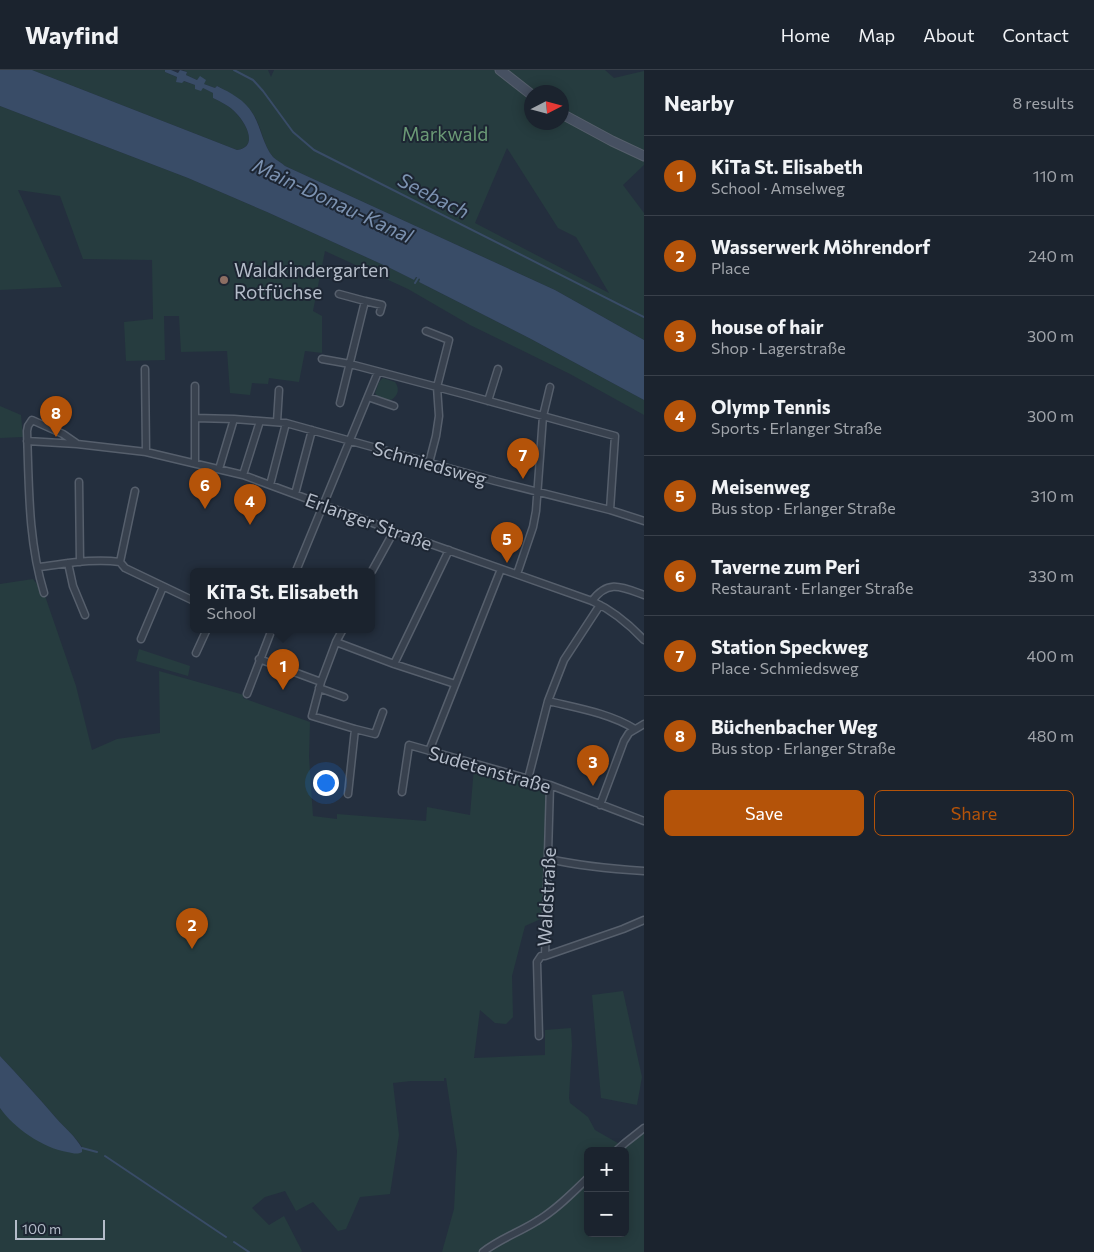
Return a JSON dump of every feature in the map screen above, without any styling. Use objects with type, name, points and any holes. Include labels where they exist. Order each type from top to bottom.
[{"type":"street","points":[[500,70],[524,89]]},
{"type":"street","points":[[569,118],[644,156]]},
{"type":"street","points":[[339,294],[382,305],[380,312]]},
{"type":"street","points":[[340,404],[365,301]]},
{"type":"street","points":[[426,332],[449,340],[437,387],[439,416],[429,463]]},
{"type":"street","points":[[322,359],[350,364],[488,400],[615,436],[610,510]]},
{"type":"street","points":[[145,369],[146,452]]},
{"type":"street","points":[[488,400],[498,369]]},
{"type":"street","points":[[297,568],[378,372]]},
{"type":"street","points":[[195,386],[196,463]]},
{"type":"street","points":[[517,574],[533,527],[538,491],[543,416],[550,387]]},
{"type":"street","points":[[277,422],[279,390]]},
{"type":"street","points":[[368,397],[394,406]]},
{"type":"street","name":"Schmiedsweg","points":[[196,418],[286,423],[495,481],[610,510],[644,521]]},
{"type":"street","points":[[219,469],[234,419]]},
{"type":"street","name":"Erlanger Straße","points":[[77,444],[63,434],[32,420],[28,426],[27,441],[77,444],[146,452],[243,475],[592,601],[617,616],[644,640]]},
{"type":"street","points":[[243,475],[260,422]]},
{"type":"street","points":[[270,485],[286,423]]},
{"type":"street","points":[[295,494],[312,430]]},
{"type":"street","points":[[27,441],[31,525],[44,593]]},
{"type":"street","points":[[79,482],[80,562]]},
{"type":"street","points":[[120,562],[135,491]]},
{"type":"street","points":[[374,568],[394,531]]},
{"type":"street","points":[[394,664],[449,550]]},
{"type":"street","points":[[38,567],[80,562],[120,562],[125,568],[190,599]]},
{"type":"street","points":[[68,563],[73,586],[84,615]]},
{"type":"street","points":[[429,751],[501,569]]},
{"type":"street","points":[[141,639],[163,587]]},
{"type":"street","points":[[592,601],[605,588],[618,587],[644,595]]},
{"type":"street","points":[[528,779],[548,701],[564,660],[600,605]]},
{"type":"street","points":[[196,653],[205,633]]},
{"type":"street","points":[[247,694],[270,633]]},
{"type":"street","points":[[341,633],[320,685],[312,716],[375,734],[383,712]]},
{"type":"street","points":[[336,642],[455,684]]},
{"type":"street","points":[[260,659],[344,697]]},
{"type":"street","points":[[548,701],[610,717],[634,729]]},
{"type":"street","points":[[600,805],[624,740],[634,729],[644,724]]},
{"type":"street","points":[[348,794],[355,729]]},
{"type":"street","name":"Sudetenstraße","points":[[402,792],[409,745],[550,785],[644,821]]},
{"type":"street","name":"Waldstraße","points":[[539,1036],[537,962],[541,956],[545,956],[550,785]]},
{"type":"street","points":[[549,859],[602,868],[644,871]]},
{"type":"street","points":[[545,956],[644,920]]},
{"type":"street","points":[[620,1147],[644,1128]]},
{"type":"street","points":[[483,1252],[492,1245],[550,1213],[584,1182]]},
{"type":"green space","points":[[32,70],[165,70],[165,72],[177,77],[176,82],[183,81],[195,85],[195,89],[203,88],[213,93],[213,98],[234,111],[247,128],[248,144],[244,148],[237,150]]},
{"type":"green space","name":"Markwald","points":[[183,70],[268,70],[271,77],[274,70],[605,70],[614,78],[644,71],[644,165],[623,185],[644,213],[644,340],[555,290],[285,166],[269,152],[255,116],[244,103],[217,86],[215,88],[204,84],[200,77],[197,80],[186,75],[187,72]],"holes":[[[507,148],[558,228],[576,237],[609,293],[475,223]]]},
{"type":"green space","points":[[0,106],[188,178],[267,212],[414,280],[415,277],[420,279],[419,282],[531,339],[644,400],[644,415],[570,374],[470,325],[408,289],[325,251],[313,311],[322,316],[322,353],[305,351],[299,382],[269,378],[268,384],[252,383],[250,395],[230,393],[227,351],[181,352],[179,316],[164,316],[165,360],[126,361],[124,322],[153,319],[152,260],[83,259],[60,196],[18,190],[62,287],[0,290]]},
{"type":"green space","points":[[383,378],[395,382],[398,388],[396,396],[388,401],[379,398],[375,393],[379,382]]},
{"type":"green space","points":[[0,406],[21,415],[23,437],[0,438]]},
{"type":"green space","points":[[33,579],[44,593],[76,686],[92,750],[117,739],[160,733],[159,671],[244,695],[243,698],[310,722],[309,757],[313,816],[337,819],[337,814],[426,821],[427,807],[470,815],[474,767],[546,788],[543,918],[525,926],[512,976],[513,1017],[506,1024],[495,1023],[480,1010],[474,1058],[545,1055],[545,1030],[571,1028],[570,1103],[588,1117],[595,1130],[623,1146],[644,1128],[644,1252],[442,1252],[454,1209],[457,1151],[446,1078],[444,1078],[444,1081],[393,1083],[399,1135],[390,1194],[360,1197],[346,1229],[338,1231],[313,1202],[296,1211],[285,1191],[265,1197],[252,1208],[269,1225],[284,1216],[301,1252],[0,1252],[0,1108],[4,1113],[82,1152],[82,1147],[0,1056],[0,584]]},
{"type":"green space","points":[[139,649],[190,666],[188,676],[136,661]]},
{"type":"green space","points":[[623,991],[642,1077],[637,1105],[601,1098],[592,995]]},
{"type":"water","name":"Main-Donau-Kanal","points":[[0,70],[32,70],[237,150],[244,148],[249,140],[247,128],[234,111],[213,98],[213,93],[203,88],[201,91],[195,89],[195,85],[184,81],[182,83],[176,82],[177,77],[165,72],[165,70],[178,73],[180,70],[187,72],[186,75],[197,80],[200,76],[206,80],[204,84],[215,88],[217,86],[232,94],[250,109],[270,152],[274,158],[285,166],[555,290],[644,340],[644,400],[531,339],[419,282],[420,279],[416,277],[414,280],[267,212],[188,178],[0,106]]},
{"type":"water","points":[[0,1056],[73,1136],[82,1148],[82,1152],[73,1153],[58,1150],[39,1142],[21,1130],[0,1108]]},
{"type":"waterway","name":"Seebach","points":[[234,70],[253,80],[293,132],[314,150],[644,317]]},
{"type":"waterway","points":[[415,283],[418,278]]},
{"type":"waterway","points":[[82,1148],[97,1152]]},
{"type":"waterway","points":[[105,1156],[226,1237]]},
{"type":"waterway","points":[[234,1242],[249,1252]]},
{"type":"place","name":"Waldkindergarten Rotfüchse","points":[[224,280]]},
{"type":"place","name":"Büchenbacher Weg","points":[[56,437]]},
{"type":"place","name":"Station Speckweg","points":[[523,479]]},
{"type":"place","name":"Taverne zum Peri","points":[[205,509]]},
{"type":"place","name":"Olymp Tennis","points":[[250,525]]},
{"type":"place","name":"Meisenweg","points":[[507,563]]},
{"type":"place","name":"KiTa St. Elisabeth","points":[[283,690]]},
{"type":"place","name":"house of hair","points":[[593,786]]},
{"type":"place","name":"Wasserwerk Möhrendorf","points":[[192,949]]}]
